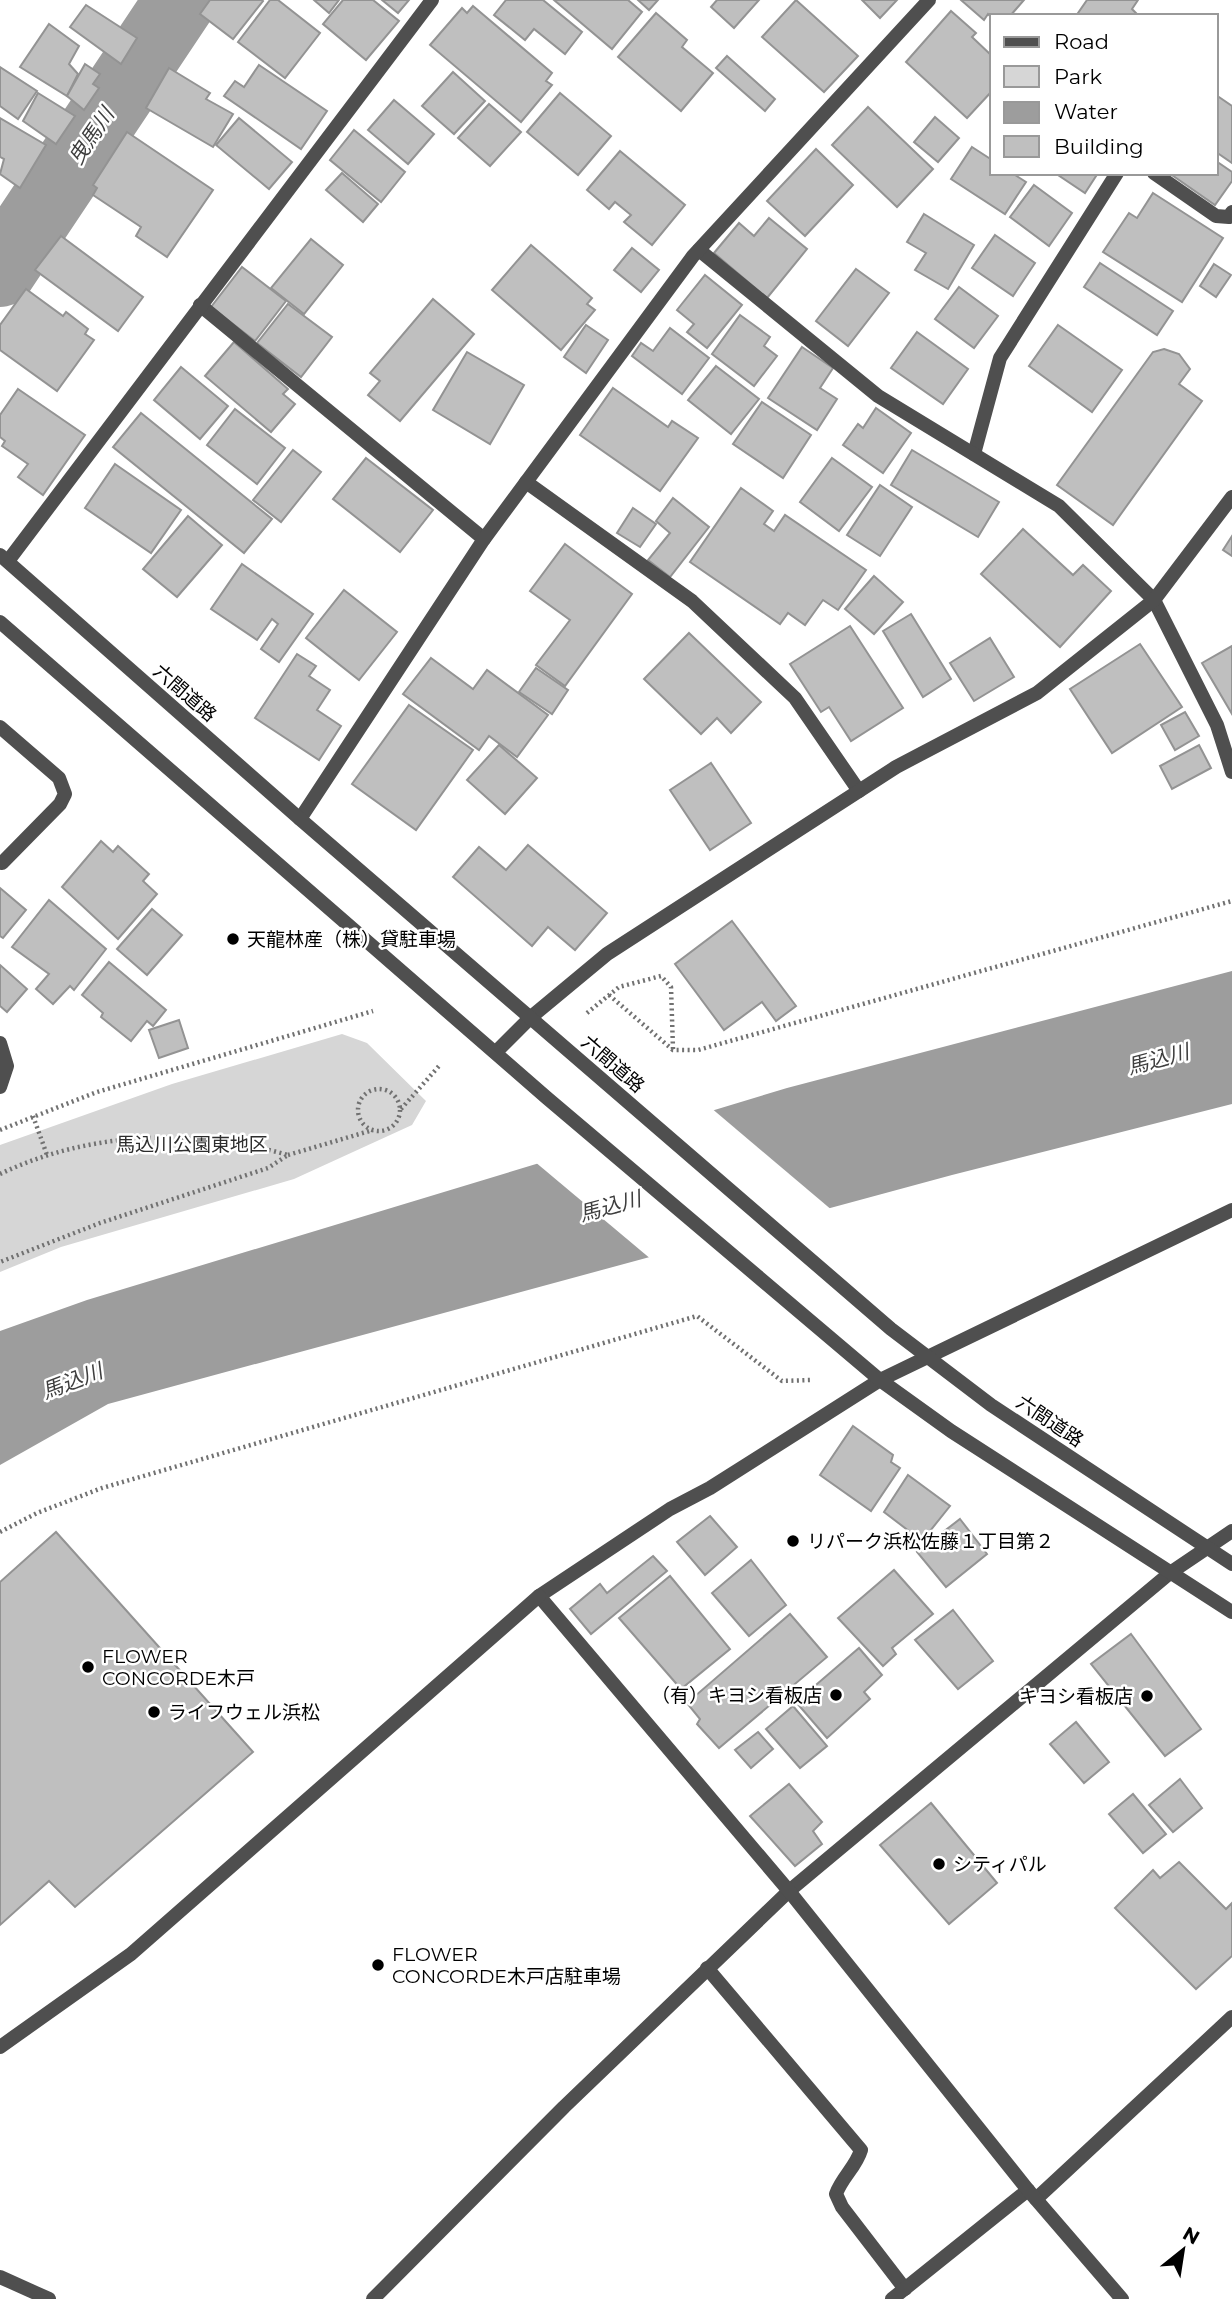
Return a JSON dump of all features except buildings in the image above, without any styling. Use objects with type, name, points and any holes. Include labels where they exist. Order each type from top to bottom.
[{"type":"street","points":[[4,558],[432,0]]},
{"type":"street","points":[[300,820],[484,539],[699,250],[929,0]]},
{"type":"street","points":[[974,454],[1000,358],[1116,175]]},
{"type":"street","points":[[1157,175],[1216,216],[1229,217],[1232,212]]},
{"type":"street","points":[[699,250],[878,396],[1059,506],[1154,600],[1217,725],[1232,772]]},
{"type":"street","points":[[200,305],[484,539]]},
{"type":"street","points":[[526,482],[692,601],[795,698],[859,791]]},
{"type":"street","points":[[496,1052],[530,1018],[607,954],[896,767],[1037,693],[1154,600],[1232,497]]},
{"type":"street","name":"六間道路","points":[[4,558],[300,820],[891,1329],[991,1405],[1232,1564]]},
{"type":"street","points":[[0,622],[547,1098],[880,1380],[951,1431],[1232,1612]]},
{"type":"street","points":[[0,727],[59,778],[65,794],[2,863]]},
{"type":"street","points":[[0,1044],[7,1066],[0,1087]]},
{"type":"street","points":[[0,2047],[131,1954],[539,1596],[670,1509],[710,1488],[880,1380],[1232,1210]]},
{"type":"street","points":[[373,2299],[789,1891],[1170,1573],[1232,1531]]},
{"type":"street","points":[[539,1596],[789,1891],[1032,2194],[1122,2299]]},
{"type":"street","points":[[707,1969],[861,2150],[858,2162],[840,2183],[836,2194],[842,2207],[905,2289]]},
{"type":"street","points":[[892,2299],[1032,2194],[1232,2017]]},
{"type":"street","points":[[0,2277],[49,2299]]},
{"type":"path","points":[[609,995],[673,1049],[698,1050],[1232,901]]},
{"type":"path","points":[[587,1013],[619,987],[661,976],[671,987],[673,998],[673,1049]]},
{"type":"path","points":[[0,1130],[97,1092],[373,1011]]},
{"type":"path","points":[[0,1262],[100,1223],[268,1168],[288,1155],[392,1127],[401,1110],[439,1066]]},
{"type":"path","points":[[373,1130],[362,1122],[359,1115],[361,1100],[365,1095],[372,1091],[386,1090],[397,1097],[401,1110]]},
{"type":"path","points":[[33,1116],[47,1155]]},
{"type":"path","points":[[0,1174],[47,1155],[131,1139],[219,1138],[288,1155]]},
{"type":"path","points":[[0,1532],[37,1513],[102,1488],[281,1434],[586,1350],[697,1316],[782,1381],[811,1380]]},
{"type":"green space","name":"馬込川公園東地区","points":[[342,1034],[367,1043],[426,1101],[412,1125],[294,1179],[61,1247],[0,1272],[0,1145],[172,1084]]},
{"type":"water","name":"馬込川","points":[[1232,971],[1232,1104],[952,1175],[108,1404],[0,1465],[0,1331],[87,1300],[787,1088]]},
{"type":"pier","points":[[710,1107],[833,1211],[652,1260],[534,1161]]},
{"type":"waterway","name":"曳馬川","points":[[0,271],[181,0]]},
{"type":"place","name":"天龍林産（株）貸駐車場","points":[[233,939]]},
{"type":"place","name":"リパーク浜松佐藤１丁目第２","points":[[793,1541]]},
{"type":"place","name":"FLOWER CONCORDE木戸","points":[[88,1667]]},
{"type":"place","name":"（有）キヨシ看板店","points":[[836,1695]]},
{"type":"place","name":"キヨシ看板店","points":[[1147,1696]]},
{"type":"place","name":"ライフウェル浜松","points":[[154,1712]]},
{"type":"place","name":"シティパル","points":[[939,1864]]},
{"type":"place","name":"FLOWER CONCORDE木戸店駐車場","points":[[378,1965]]}]
